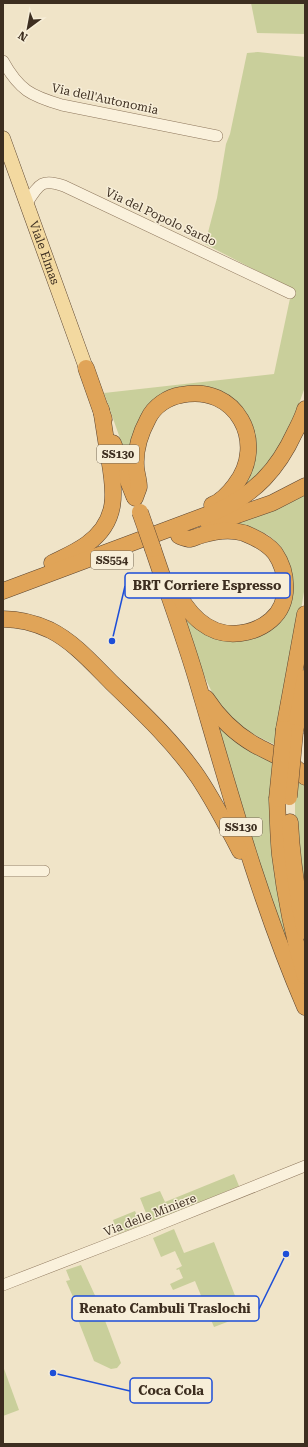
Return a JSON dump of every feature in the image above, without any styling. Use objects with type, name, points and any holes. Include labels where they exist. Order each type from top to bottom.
[{"type":"highway","name":"SS130","points":[[86,368],[153,549],[165,573],[169,596],[198,684],[259,886],[273,928],[305,1006]]},
{"type":"highway","points":[[137,505],[139,487],[136,465],[137,449],[142,431],[149,417],[161,403],[176,396],[192,392],[210,394],[230,406],[243,422],[249,440],[248,458],[242,476],[230,492],[217,503],[168,523],[160,533]]},
{"type":"highway","points":[[3,584],[16,580],[72,553],[88,543],[101,530],[109,517],[113,503],[114,485],[101,409]]},
{"type":"highway","points":[[219,516],[257,487],[267,477],[291,441],[305,409]]},
{"type":"highway","points":[[219,516],[272,503],[305,486]]},
{"type":"highway","name":"SS554","points":[[3,591],[160,533],[219,516]]},
{"type":"highway","name":"SS554","points":[[3,600],[179,536],[219,516]]},
{"type":"highway","points":[[165,573],[191,614],[207,626],[222,634],[240,634],[257,630],[272,620],[282,604],[286,587],[284,570],[274,552],[259,540],[244,533],[224,531],[190,539],[179,536]]},
{"type":"highway","points":[[169,596],[164,610],[178,654],[198,707],[206,713]]},
{"type":"highway","points":[[305,614],[290,731],[283,800],[280,854],[295,940],[305,976]]},
{"type":"highway","points":[[3,619],[14,619],[34,623],[51,630],[68,642],[85,656],[153,723],[180,755],[197,776],[231,833],[246,866],[276,951],[282,965],[289,969]]},
{"type":"highway","points":[[290,731],[305,678]]},
{"type":"highway","name":"SS130","points":[[198,684],[217,714],[228,727],[254,744],[287,761],[305,776]]},
{"type":"highway","points":[[283,800],[297,896],[305,931]]},
{"type":"main road","name":"Viale Elmas","points":[[3,138],[86,368]]},
{"type":"street","name":"Via dell'Autonomia","points":[[3,61],[17,83],[25,90],[42,99],[62,105],[217,136]]},
{"type":"street","name":"Via del Popolo Sardo","points":[[27,203],[35,191],[47,182],[64,186],[290,292]]},
{"type":"street","points":[[3,871],[44,871]]},
{"type":"street","name":"Via delle Miniere","points":[[3,1285],[148,1230],[297,1171],[305,1166]]},
{"type":"green space","points":[[251,3],[305,3],[305,34],[257,33]]},
{"type":"green space","points":[[258,52],[305,57],[305,387],[292,423],[267,467],[243,488],[249,478],[254,459],[239,410],[175,391],[128,461],[104,393],[274,374],[292,289],[205,244],[217,198],[226,144],[230,134],[247,53]]},
{"type":"green space","points":[[305,494],[305,586],[278,746],[240,726],[228,715],[219,703],[204,674],[182,614],[200,627],[272,626],[288,561],[282,548],[268,535],[251,527],[232,526]]},
{"type":"green space","points":[[210,709],[305,780],[305,914],[295,816],[295,802],[274,799],[291,962]]},
{"type":"green space","points":[[234,1174],[239,1186],[150,1223],[140,1198],[160,1191],[165,1202]]},
{"type":"green space","points":[[135,1211],[141,1225],[118,1234],[113,1220]]},
{"type":"green space","points":[[174,1229],[184,1253],[214,1242],[243,1316],[214,1327],[195,1281],[173,1290],[170,1284],[183,1278],[179,1269],[176,1269],[182,1266],[175,1251],[161,1257],[153,1238]]},
{"type":"green space","points":[[81,1265],[98,1302],[121,1363],[117,1368],[111,1369],[94,1361],[75,1312],[77,1306],[66,1281],[70,1280],[66,1270]]},
{"type":"green space","points":[[3,1366],[19,1410],[3,1416]]},
{"type":"place","name":"BRT Corriere Espresso","points":[[112,641]]},
{"type":"place","name":"Renato Cambuli Traslochi","points":[[286,1254]]},
{"type":"place","name":"Coca Cola","points":[[53,1373]]}]
